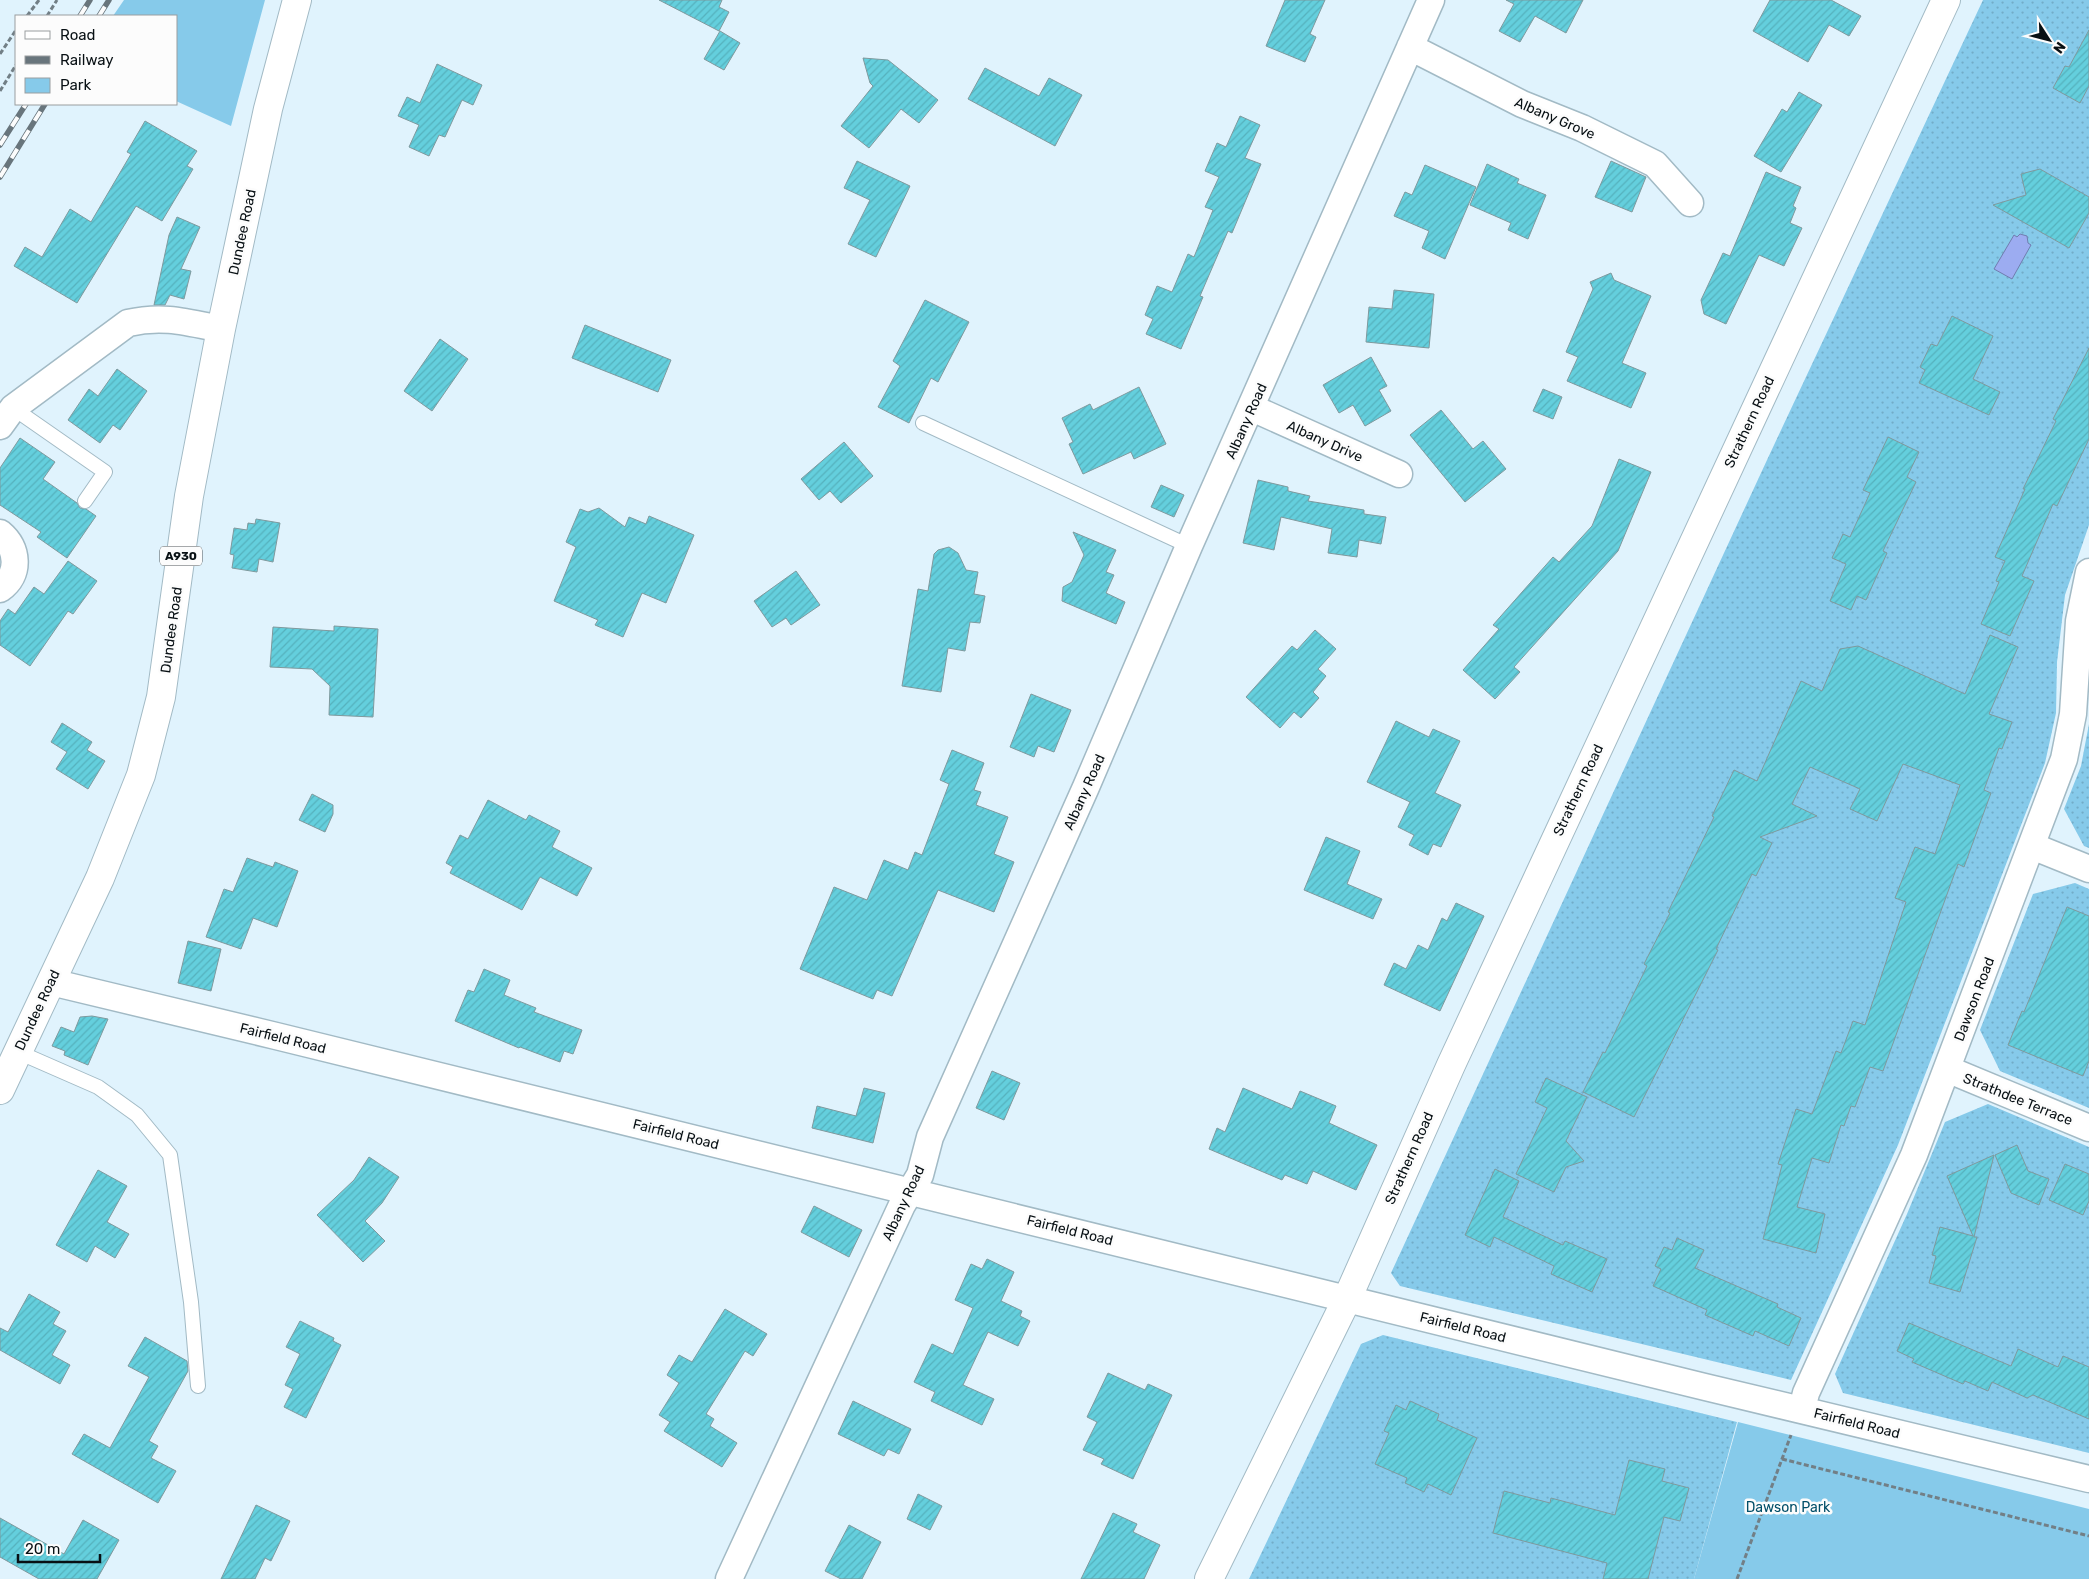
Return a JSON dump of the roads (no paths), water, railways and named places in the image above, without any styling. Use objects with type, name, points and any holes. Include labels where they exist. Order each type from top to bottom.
[{"type":"street","name":"Dundee Road","points":[[0,1090],[100,878],[141,775],[161,697],[190,496],[221,329],[268,109],[297,0]]},
{"type":"street","name":"Albany Road","points":[[729,1579],[898,1214],[920,1175],[930,1137],[1086,787],[1190,546],[1431,0]]},
{"type":"street","name":"Strathern Road","points":[[1209,1579],[1347,1299],[1459,1047],[1946,0]]},
{"type":"street","name":"Albany Grove","points":[[1410,47],[1522,104],[1582,128],[1655,164],[1690,203]]},
{"type":"street","points":[[7,417],[128,323],[147,318],[168,318],[221,329]]},
{"type":"street","name":"Albany Drive","points":[[1252,408],[1399,474]]},
{"type":"street","points":[[0,533],[11,545],[15,560],[10,580],[0,589]]},
{"type":"street","name":"Dawson Road","points":[[1802,1410],[1806,1393],[1914,1155],[2064,759],[2073,714],[2079,621],[2089,572]]},
{"type":"street","points":[[2032,846],[2089,869]]},
{"type":"street","name":"Fairfield Road","points":[[50,982],[911,1190],[1347,1299],[2089,1479]]},
{"type":"street","name":"Strathdee Terrace","points":[[1946,1070],[2089,1128]]},
{"type":"lane","points":[[7,417],[105,472],[85,501]]},
{"type":"lane","points":[[923,423],[1190,546]]},
{"type":"lane","points":[[18,1052],[98,1087],[137,1115],[170,1155],[191,1302],[198,1386]]},
{"type":"railway","points":[[81,15],[90,0]]},
{"type":"railway","points":[[100,15],[109,0]]},
{"type":"railway","points":[[0,145],[25,105]]},
{"type":"railway","points":[[0,177],[44,105]]},
{"type":"park label","name":"Dawson Park","points":[[1788,1507]]}]
